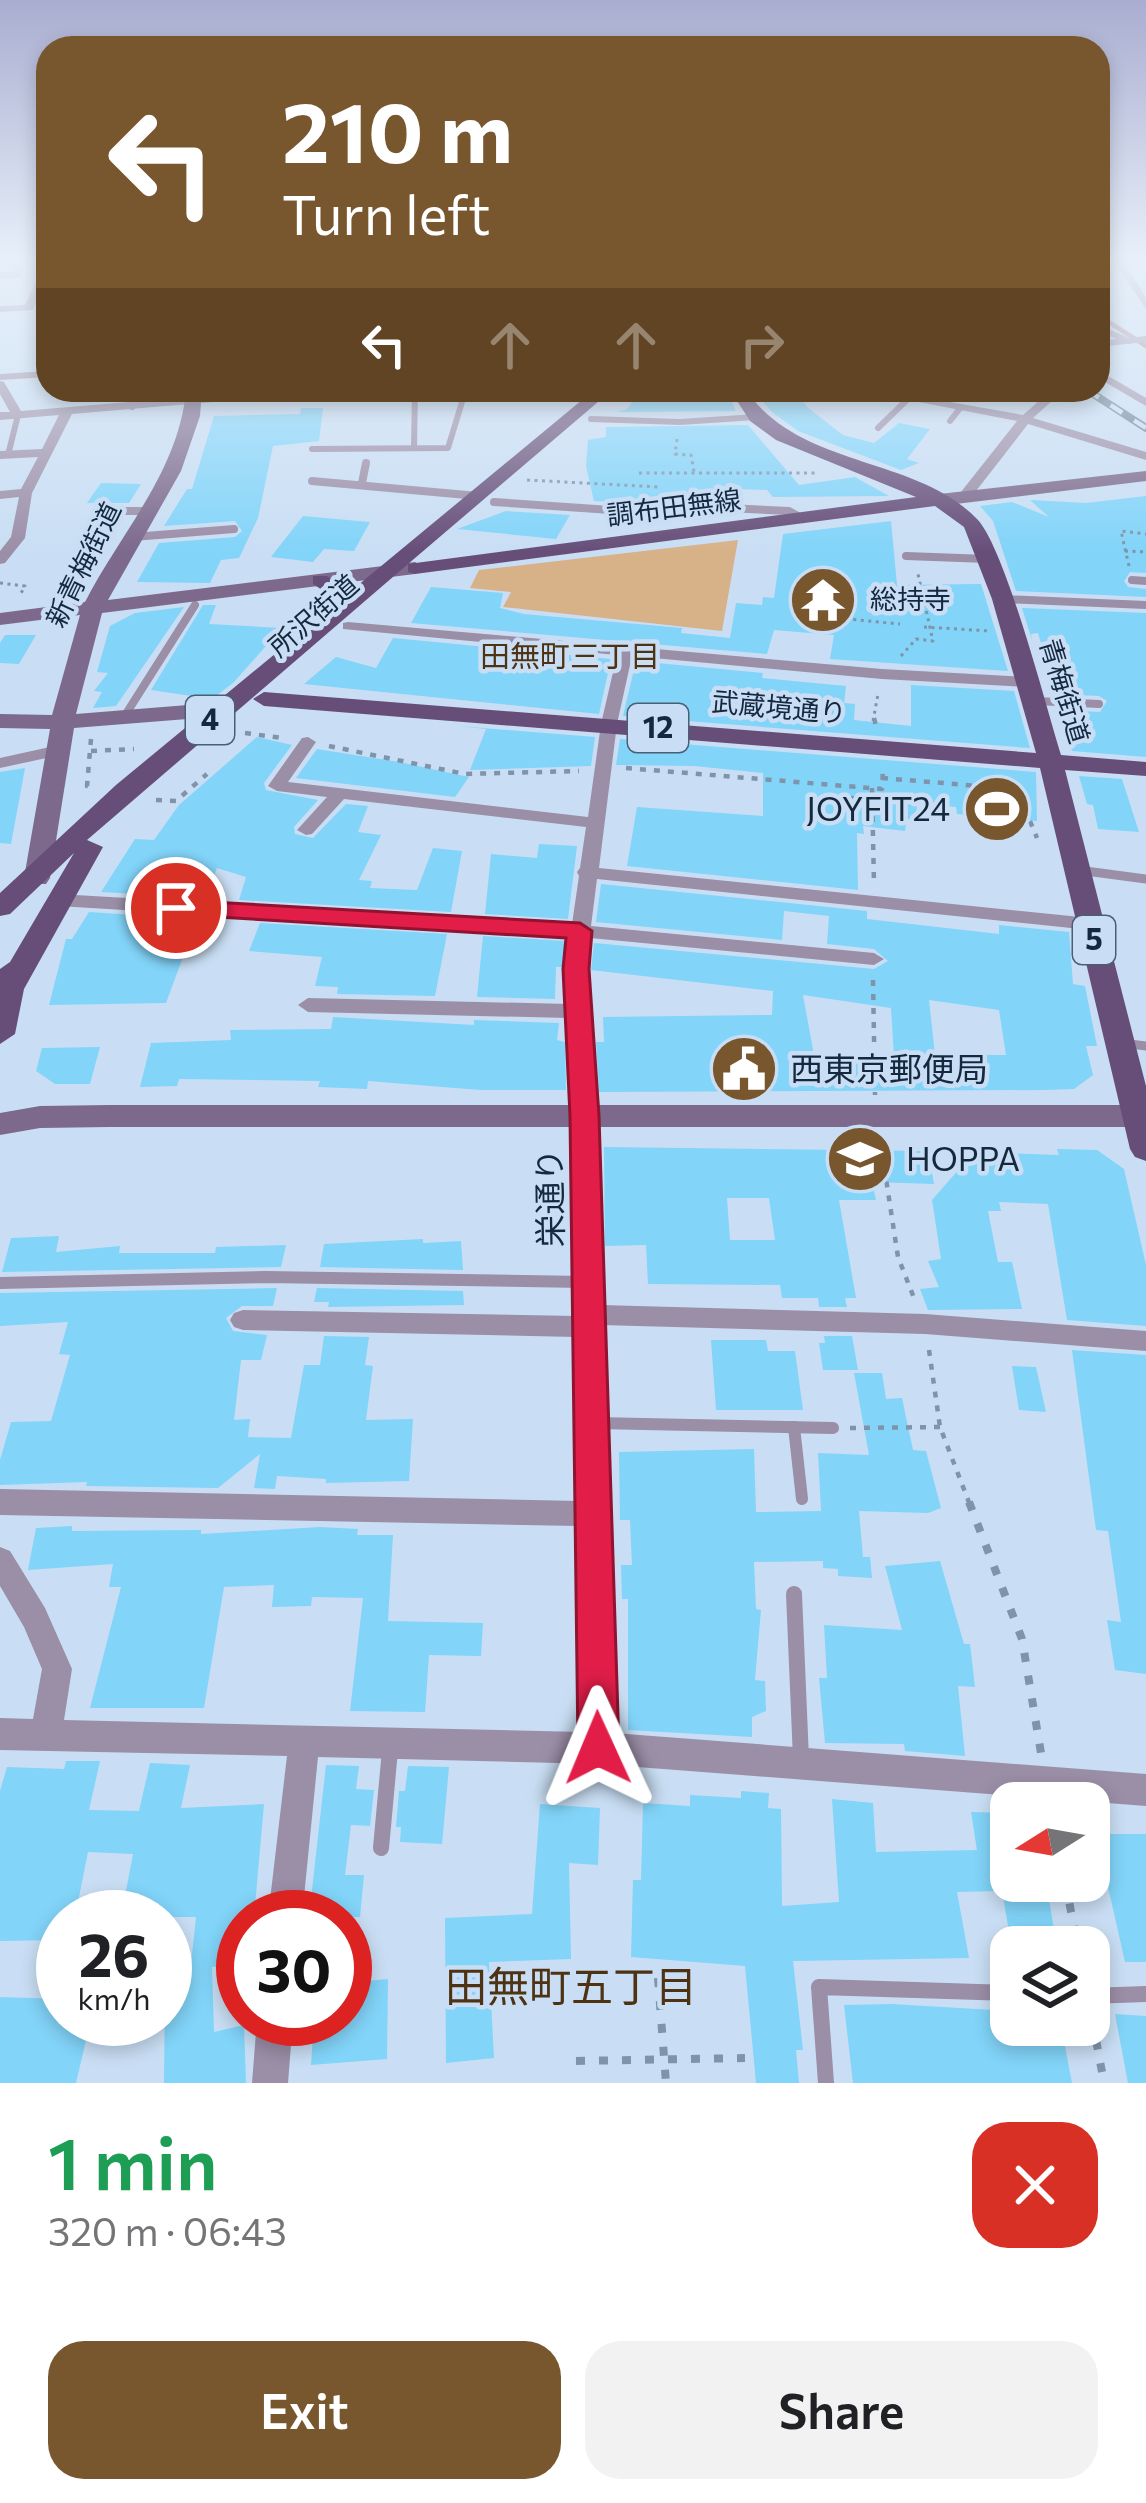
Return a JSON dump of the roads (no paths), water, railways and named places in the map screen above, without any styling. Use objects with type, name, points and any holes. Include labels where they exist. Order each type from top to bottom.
[{"type":"main road","name":"新青梅街道","points":[[0,1034],[10,988],[8,949],[37,878],[69,734],[70,677],[92,609],[130,537],[136,511],[178,458],[192,429],[194,402]]},
{"type":"main road","name":"所沢街道","points":[[37,878],[93,819],[225,709],[348,617],[591,402]]},
{"type":"main road","name":"所沢街道","points":[[403,570],[452,538],[486,499],[520,480],[610,402]]},
{"type":"main road","name":"青梅街道","points":[[746,402],[756,417],[782,436],[965,514],[1002,599],[1051,762],[1090,924],[1132,1044],[1144,1127]]},
{"type":"main road","points":[[939,500],[1146,476]]},
{"type":"main road","name":"調布田無線","points":[[403,570],[939,500]]},
{"type":"main road","points":[[452,538],[460,551],[490,559]]},
{"type":"main road","points":[[0,619],[282,579],[403,570]]},
{"type":"main road","points":[[317,577],[350,598],[348,617]]},
{"type":"main road","name":"所沢街道","points":[[4,901],[90,848],[264,699],[348,617]]},
{"type":"main road","name":"武蔵境通り","points":[[264,699],[1146,769]]},
{"type":"main road","points":[[0,721],[69,734],[124,717],[225,709]]},
{"type":"main road","name":"新青梅街道","points":[[10,988],[90,848]]},
{"type":"main road","points":[[0,1124],[40,1117],[584,1116],[1144,1127]]},
{"type":"street","points":[[1110,380],[1146,403]]},
{"type":"street","points":[[0,381],[18,415]]},
{"type":"street","points":[[0,416],[157,402]]},
{"type":"street","points":[[939,402],[1025,419],[1146,456]]},
{"type":"street","points":[[964,497],[1025,419],[1045,402]]},
{"type":"street","points":[[0,560],[18,538],[26,494],[67,411]]},
{"type":"street","points":[[4,455],[45,453]]},
{"type":"street","points":[[0,495],[26,494]]},
{"type":"street","points":[[0,539],[18,538]]},
{"type":"street","points":[[348,617],[626,651],[1029,691]]},
{"type":"street","name":"栄通り","points":[[598,1748],[584,1116],[577,1011],[586,872],[609,724],[626,651]]},
{"type":"street","points":[[0,763],[69,734]]},
{"type":"street","points":[[308,742],[277,786],[595,823]]},
{"type":"street","points":[[306,830],[340,793]]},
{"type":"street","points":[[586,872],[1090,924]]},
{"type":"street","points":[[58,900],[580,931],[874,959]]},
{"type":"street","points":[[308,1005],[577,1011]]},
{"type":"street","points":[[243,1319],[925,1324],[1146,1341]]},
{"type":"street","points":[[0,1502],[593,1514]]},
{"type":"street","points":[[0,1560],[35,1618],[57,1669],[46,1735]]},
{"type":"street","points":[[0,1734],[293,1737],[598,1748],[1146,1790]]},
{"type":"street","points":[[286,1890],[293,1737]]},
{"type":"street","points":[[270,2083],[273,2046]]},
{"type":"lane","points":[[0,381],[36,376]]},
{"type":"lane","points":[[131,402],[132,406]]},
{"type":"lane","points":[[414,448],[415,402]]},
{"type":"lane","points":[[312,449],[448,448],[461,402]]},
{"type":"lane","points":[[878,428],[896,402]]},
{"type":"lane","points":[[950,422],[962,407]]},
{"type":"lane","points":[[4,455],[18,415]]},
{"type":"lane","points":[[591,418],[680,422],[756,417]]},
{"type":"lane","points":[[362,483],[366,463]]},
{"type":"lane","points":[[312,481],[362,483],[574,514],[686,506],[788,511],[803,519]]},
{"type":"lane","points":[[130,537],[234,529]]},
{"type":"lane","points":[[910,556],[987,559]]},
{"type":"lane","points":[[953,558],[956,572]]},
{"type":"lane","points":[[1132,580],[1146,581]]},
{"type":"lane","points":[[1002,599],[1141,605]]},
{"type":"lane","points":[[124,717],[195,605]]},
{"type":"lane","points":[[1029,691],[1099,704]]},
{"type":"lane","points":[[1077,870],[1146,879]]},
{"type":"lane","points":[[0,1283],[266,1277],[536,1277],[588,1282]]},
{"type":"lane","points":[[591,1423],[833,1429]]},
{"type":"lane","points":[[794,1427],[802,1499]]},
{"type":"lane","points":[[794,1594],[802,1767]]},
{"type":"lane","points":[[381,1848],[391,1741]]},
{"type":"lane","points":[[826,2083],[819,1987],[990,1993]]},
{"type":"lane","points":[[1110,1998],[1146,1994]]},
{"type":"railway","points":[[1106,402],[1146,428]]},
{"type":"place","name":"総持寺","points":[[823,600]]},
{"type":"place","name":"JOYFIT24","points":[[997,809]]},
{"type":"place","name":"西東京郵便局","points":[[744,1069]]},
{"type":"place","name":"HOPPA","points":[[860,1159]]},
{"type":"district","name":"田無町三丁目","points":[[570,657]]},
{"type":"district","name":"田無町五丁目","points":[[571,1987]]}]
